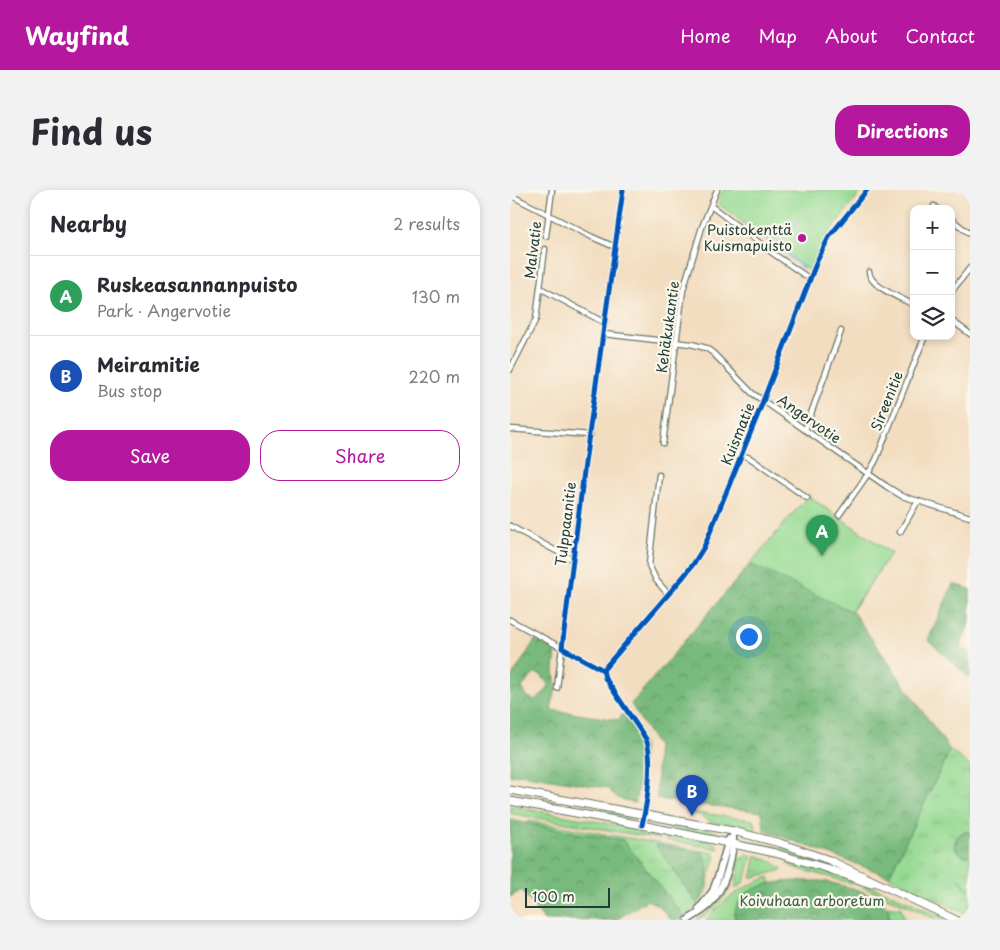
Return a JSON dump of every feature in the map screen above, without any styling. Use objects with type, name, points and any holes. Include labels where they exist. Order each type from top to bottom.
[{"type":"main road","points":[[510,790],[733,832],[794,847],[853,870],[956,920]]},
{"type":"main road","points":[[510,801],[642,825],[775,853],[902,894]]},
{"type":"main road","points":[[691,918],[710,904],[726,876],[733,832]]},
{"type":"street","name":"Malvatie","points":[[546,236],[552,190]]},
{"type":"street","name":"Tulppaanitie","points":[[557,688],[623,190]]},
{"type":"street","name":"Kehäkukantie","points":[[663,443],[683,290],[707,212],[717,190]]},
{"type":"street","name":"Kuismatie","points":[[603,670],[694,563],[704,547],[810,279],[829,237],[867,190]]},
{"type":"street","points":[[510,195],[608,245],[616,247]]},
{"type":"street","points":[[711,206],[810,279]]},
{"type":"street","points":[[955,222],[970,234]]},
{"type":"street","name":"Malvatie","points":[[510,370],[536,319],[545,249]]},
{"type":"street","points":[[955,287],[970,268]]},
{"type":"street","points":[[869,272],[870,278],[890,294],[910,303]]},
{"type":"street","points":[[540,288],[605,322]]},
{"type":"street","points":[[955,323],[970,334]]},
{"type":"street","points":[[805,430],[841,331]]},
{"type":"street","name":"Angervotie","points":[[604,334],[676,342],[706,348],[714,353],[763,401],[902,496],[970,517]]},
{"type":"street","name":"Sireenitie","points":[[868,474],[878,454],[923,340]]},
{"type":"street","points":[[510,354],[516,358]]},
{"type":"street","points":[[510,429],[590,435]]},
{"type":"street","points":[[742,454],[807,498]]},
{"type":"street","points":[[839,515],[868,474]]},
{"type":"street","points":[[659,475],[648,564],[656,580],[668,594]]},
{"type":"street","points":[[900,532],[918,502]]},
{"type":"street","points":[[510,526],[573,560]]},
{"type":"street","points":[[510,620],[603,670],[605,678],[646,739],[650,748],[642,825]]},
{"type":"green space","points":[[723,190],[858,190],[861,192],[825,237],[809,271],[718,204]]},
{"type":"green space","points":[[808,496],[891,553],[852,611],[950,750],[889,876],[764,830],[762,812],[657,799],[657,746],[631,704]]},
{"type":"green space","points":[[808,496],[891,553],[851,611],[750,564]]},
{"type":"green space","points":[[953,584],[970,589],[970,620],[960,649],[970,652],[970,678],[928,640]]},
{"type":"green space","points":[[535,640],[556,651],[554,670],[556,688],[551,710],[618,720],[624,713],[644,747],[635,803],[618,798],[607,788],[520,774],[510,776],[510,680]],"holes":[[[535,673],[541,675],[549,685],[546,691],[535,700],[526,696],[522,687]]]},
{"type":"green space","points":[[950,750],[970,766],[970,832],[963,833],[957,837],[955,846],[956,850],[965,857],[970,856],[970,891],[958,877],[970,893],[970,916],[889,876]]},
{"type":"green space","points":[[510,794],[634,817],[632,819],[510,797]]},
{"type":"green space","points":[[510,806],[662,833],[660,839],[514,814],[510,813]]},
{"type":"green space","points":[[692,812],[753,820],[756,825],[755,831],[712,822],[699,815],[692,814]]},
{"type":"green space","points":[[510,820],[623,840],[684,917],[679,920],[671,920],[658,905],[647,900],[616,920],[544,920],[522,890],[510,897]]},
{"type":"green space","points":[[530,821],[714,853],[716,857],[706,893],[698,905],[684,917],[623,840],[527,823]]},
{"type":"green space","points":[[669,822],[708,829],[725,839],[668,828]]},
{"type":"green space","points":[[966,832],[970,832],[969,856],[962,855],[955,847],[958,837]]},
{"type":"green space","points":[[667,834],[711,842],[716,844],[719,849],[666,840]]},
{"type":"green space","points":[[743,840],[796,851],[863,878],[737,842]]},
{"type":"green space","points":[[656,845],[702,853],[706,859],[708,872],[706,886],[698,905]]},
{"type":"green space","points":[[746,854],[752,855],[747,874],[743,883],[735,888],[740,859]]},
{"type":"green space","points":[[756,855],[774,863],[783,870],[751,878]]},
{"type":"green space","points":[[735,856],[737,858],[735,870],[729,890],[714,908],[696,920],[711,906],[721,891]]},
{"type":"green space","points":[[787,863],[829,872],[850,879],[949,920],[938,920],[858,885],[792,867]]},
{"type":"green space","points":[[769,877],[771,883],[751,892],[741,900],[734,920],[705,920],[734,894]]},
{"type":"green space","name":"Koivuhaan arboretum","points":[[787,881],[821,881],[845,886],[873,896],[886,907],[889,920],[734,920],[737,905],[743,896],[752,890]]},
{"type":"green space","points":[[886,906],[901,908],[905,920],[889,920],[889,912]]},
{"type":"waterway","points":[[785,238],[799,219]]},
{"type":"waterway","points":[[767,235],[780,245],[780,249]]},
{"type":"waterway","points":[[785,253],[803,268]]},
{"type":"cycle path","points":[[623,190],[585,463],[562,648],[603,670],[605,678],[646,739],[650,769],[648,794],[642,825]]},
{"type":"cycle path","points":[[603,670],[684,576],[704,547],[817,261],[829,237],[867,190]]},
{"type":"place","name":"Puistokenttä Kuismapuisto","points":[[802,238]]},
{"type":"place","name":"Ruskeasannanpuisto","points":[[822,556]]},
{"type":"place","name":"Meiramitie","points":[[692,816]]}]
